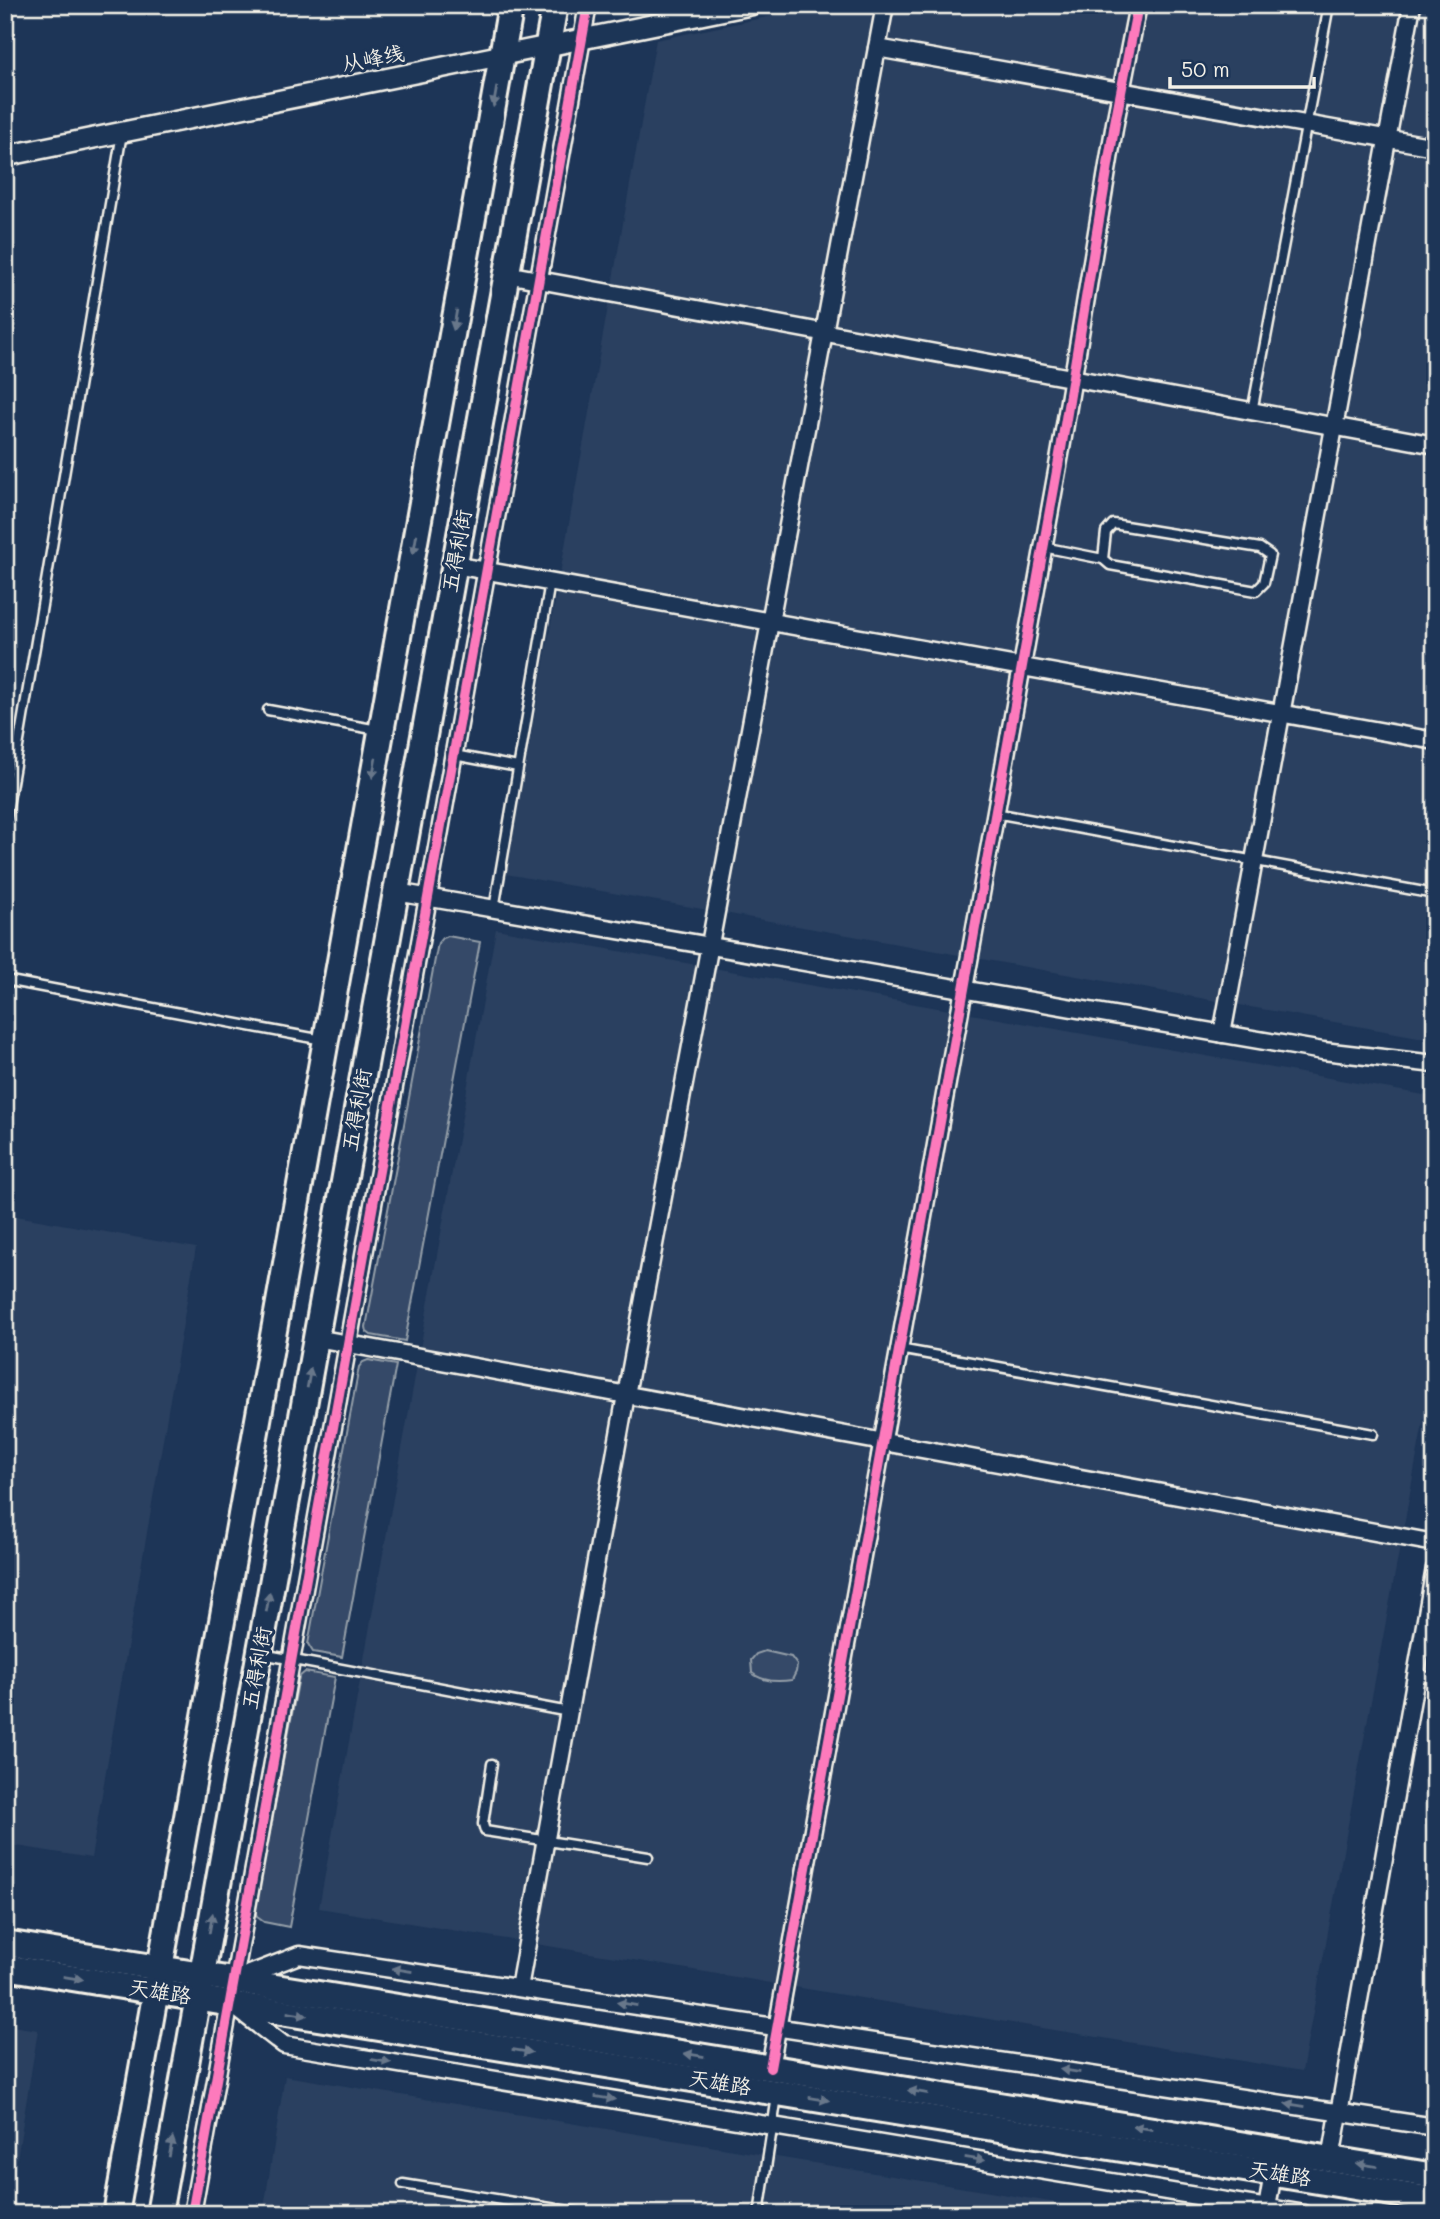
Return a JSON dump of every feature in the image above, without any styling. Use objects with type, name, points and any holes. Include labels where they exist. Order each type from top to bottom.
[{"type":"main road","name":"五得利街","points":[[116,2214],[512,5]]},
{"type":"main road","name":"五得利街","points":[[159,2214],[555,5]]},
{"type":"main road","name":"天雄路","points":[[5,1943],[157,1980]]},
{"type":"main road","name":"天雄路","points":[[5,1966],[157,1980],[770,2068],[1435,2176]]},
{"type":"main road","name":"天雄路","points":[[232,1992],[778,2092],[1435,2200]]},
{"type":"street","points":[[192,2214],[588,5]]},
{"type":"street","name":"从峰线","points":[[5,156],[750,5]]},
{"type":"street","points":[[519,1988],[626,1395],[885,5]]},
{"type":"street","points":[[770,2068],[1138,5]]},
{"type":"street","points":[[1222,1034],[1412,5]]},
{"type":"street","points":[[877,48],[1435,147]]},
{"type":"street","points":[[506,274],[1435,445]]},
{"type":"street","points":[[454,565],[1435,741]]},
{"type":"street","points":[[396,892],[1323,1051],[1435,1064]]},
{"type":"street","points":[[316,1338],[1435,1543]]},
{"type":"street","points":[[1331,2159],[1416,1675],[1433,1594],[1435,1568]]},
{"type":"street","points":[[232,1992],[299,1955],[1435,2127]]},
{"type":"street","points":[[232,1992],[284,2045],[1266,2211],[1305,2214]]},
{"type":"street","points":[[1266,2211],[1273,2173]]},
{"type":"lane","points":[[1252,412],[1329,5]]},
{"type":"lane","points":[[5,824],[122,133]]},
{"type":"lane","points":[[1043,547],[1103,559],[1110,565],[1256,591],[1264,583],[1270,555],[1260,548],[1113,524],[1106,532],[1103,559]]},
{"type":"lane","points":[[494,909],[550,582]]},
{"type":"lane","points":[[268,710],[381,730]]},
{"type":"lane","points":[[454,755],[518,767]]},
{"type":"lane","points":[[995,813],[1435,894]]},
{"type":"lane","points":[[5,979],[326,1041]]},
{"type":"lane","points":[[899,1349],[1373,1434]]},
{"type":"lane","points":[[259,1654],[569,1712]]},
{"type":"lane","points":[[1416,1675],[1435,1678]]},
{"type":"lane","points":[[492,1764],[483,1824],[485,1831],[648,1857]]},
{"type":"lane","points":[[758,2214],[778,2092]]},
{"type":"lane","points":[[403,2184],[588,2214]]},
{"type":"shaded area","points":[[825,5],[1435,5],[1435,1040],[506,874],[656,40]]},
{"type":"shaded area","points":[[496,929],[1435,1097],[1435,1359],[1302,2071],[319,1908]]},
{"type":"shaded area","points":[[448,936],[480,942],[405,1341],[371,1335],[366,1327],[438,943]]},
{"type":"shaded area","points":[[5,1214],[196,1248],[91,1858],[5,1844]]},
{"type":"shaded area","points":[[368,1360],[396,1365],[342,1657],[313,1652],[308,1644],[359,1367]]},
{"type":"shaded area","points":[[765,1651],[791,1657],[797,1665],[792,1680],[771,1681],[752,1673],[751,1660],[756,1654]]},
{"type":"shaded area","points":[[305,1672],[335,1677],[289,1927],[264,1922],[257,1917],[255,1910],[299,1677]]},
{"type":"shaded area","points":[[5,2025],[38,2030],[8,2214],[5,2214]]},
{"type":"shaded area","points":[[285,2076],[1123,2214],[263,2214]]},
{"type":"cycle path","points":[[192,2214],[588,5]]},
{"type":"cycle path","points":[[770,2068],[1061,449],[1115,123],[1138,5]]}]
